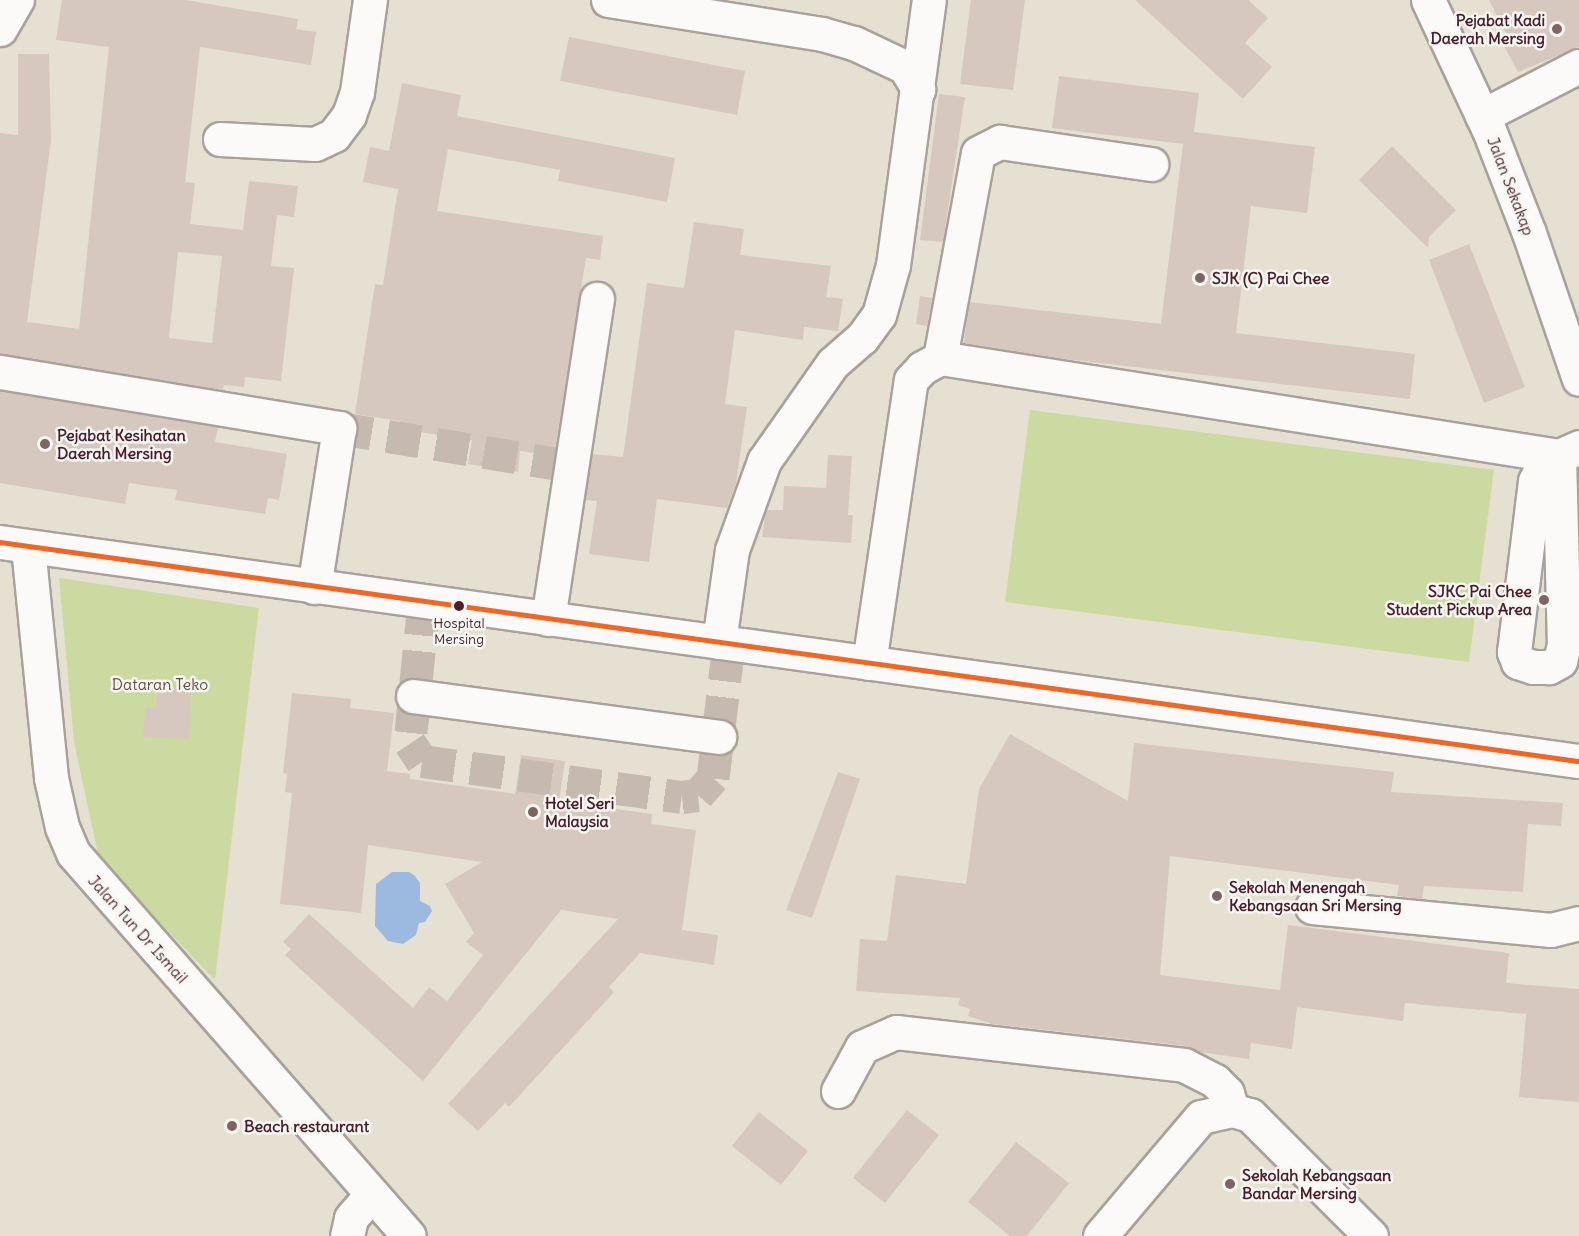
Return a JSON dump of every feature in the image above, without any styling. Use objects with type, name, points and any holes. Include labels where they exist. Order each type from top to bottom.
[{"type":"street","points":[[0,29],[17,0]]},
{"type":"street","points":[[220,139],[315,144],[334,135],[349,115],[357,92],[370,0]]},
{"type":"street","points":[[608,0],[822,34],[854,43],[905,67],[918,89]]},
{"type":"street","points":[[719,642],[732,550],[765,461],[833,363],[862,338],[879,315],[893,266],[929,0]]},
{"type":"street","name":"Jalan Sekakap","points":[[1428,0],[1482,116],[1529,233],[1579,379]]},
{"type":"street","points":[[1482,116],[1579,66]]},
{"type":"street","points":[[940,358],[978,153],[1000,142],[1151,164]]},
{"type":"street","points":[[548,619],[597,298]]},
{"type":"street","points":[[869,663],[911,380],[922,368],[940,358],[1569,452]]},
{"type":"street","points":[[0,372],[339,428],[314,587]]},
{"type":"street","points":[[1569,452],[1564,644],[1560,661],[1549,667],[1533,667],[1518,663],[1514,652],[1533,493],[1544,465],[1569,452]]},
{"type":"street","points":[[14,545],[1579,761]]},
{"type":"street","name":"Jalan Tun Dr Ismail","points":[[14,545],[51,778],[62,827],[73,853],[409,1236]]},
{"type":"street","points":[[413,696],[719,737]]},
{"type":"street","points":[[1312,907],[1551,930],[1579,923]]},
{"type":"street","points":[[838,1091],[862,1047],[896,1032],[1184,1065],[1215,1081],[1227,1093],[1232,1110]]},
{"type":"street","points":[[1100,1236],[1200,1117],[1232,1110],[1250,1115],[1371,1236]]},
{"type":"street","points":[[347,1236],[351,1218],[372,1194]]},
{"type":"green space","points":[[1030,410],[1494,470],[1469,662],[1005,602]]},
{"type":"green space","name":"Dataran Teko","points":[[59,578],[259,608],[215,980],[99,859],[74,742]]},
{"type":"water","points":[[392,872],[409,872],[415,876],[420,883],[420,901],[430,906],[432,911],[425,922],[419,923],[416,935],[403,944],[388,941],[375,926],[376,884]]},
{"type":"building","points":[[62,0],[186,0],[298,19],[296,29],[316,32],[311,65],[200,47],[185,182],[195,183],[190,224],[243,230],[249,181],[298,186],[294,217],[277,215],[271,266],[294,268],[281,381],[245,377],[244,387],[224,385],[223,390],[0,354],[0,133],[18,135],[18,54],[49,54],[51,140],[27,322],[79,329],[109,47],[56,40]],"holes":[[[178,252],[222,256],[212,343],[169,338]]]},
{"type":"building","points":[[971,0],[1025,0],[1013,90],[960,84]]},
{"type":"building","points":[[1135,0],[1248,0],[1268,18],[1245,43],[1272,67],[1243,99]]},
{"type":"building","points":[[1489,0],[1579,0],[1579,47],[1518,72],[1502,42],[1509,39]]},
{"type":"building","points":[[569,37],[745,71],[737,115],[560,81]]},
{"type":"building","points":[[1059,76],[1199,93],[1194,132],[1315,147],[1307,213],[1251,206],[1236,333],[1415,354],[1410,399],[1066,359],[964,343],[969,302],[1161,324],[1183,144],[1052,128]]},
{"type":"building","points":[[402,83],[461,95],[457,116],[675,158],[667,202],[558,181],[560,170],[448,149],[437,211],[603,236],[600,260],[586,258],[554,456],[520,451],[518,472],[468,464],[472,440],[399,429],[400,421],[355,414],[375,284],[383,285],[398,189],[363,182],[370,147],[389,151]]},
{"type":"building","points":[[939,94],[965,97],[943,242],[920,240]]},
{"type":"building","points":[[1392,146],[1456,210],[1429,237],[1428,248],[1359,180]]},
{"type":"building","points":[[694,222],[744,229],[740,255],[831,266],[826,297],[843,299],[838,331],[804,327],[803,340],[735,330],[725,404],[747,407],[736,483],[727,508],[657,499],[649,562],[589,554],[597,501],[585,500],[592,454],[623,457],[647,283],[684,288]]},
{"type":"building","points":[[1469,244],[1525,387],[1484,403],[1429,260]]},
{"type":"building","points":[[920,296],[932,298],[927,326],[916,324]]},
{"type":"building","points":[[0,391],[218,427],[215,442],[287,454],[279,500],[268,498],[265,514],[175,500],[177,490],[129,483],[125,504],[0,483]]},
{"type":"building","points":[[828,455],[852,456],[848,515],[853,515],[851,543],[762,537],[766,510],[783,510],[784,486],[826,488]]},
{"type":"building","points":[[157,687],[191,688],[189,739],[143,737],[145,708],[156,708]]},
{"type":"building","points":[[292,693],[351,699],[350,708],[394,713],[387,771],[410,774],[410,779],[515,794],[521,755],[565,761],[559,801],[652,814],[651,824],[696,830],[682,930],[718,935],[714,965],[640,953],[609,987],[614,992],[509,1107],[505,1103],[478,1131],[448,1104],[618,919],[561,910],[423,1081],[285,955],[291,949],[283,942],[309,914],[413,1008],[429,987],[447,1001],[483,955],[466,942],[474,933],[445,884],[482,862],[368,845],[361,913],[280,904],[292,793],[285,792],[287,774],[283,773]]},
{"type":"building","points":[[1010,734],[1128,801],[1134,743],[1394,772],[1391,792],[1563,803],[1561,826],[1528,824],[1523,892],[1424,886],[1422,899],[1397,896],[1399,885],[1170,856],[1160,975],[1280,990],[1288,925],[1509,953],[1506,983],[1579,989],[1579,1102],[1519,1097],[1526,1014],[1405,1003],[1403,1021],[1297,1007],[1292,1049],[1251,1043],[1249,1059],[1200,1052],[1186,1046],[993,1024],[968,1016],[970,1009],[958,1005],[960,998],[856,991],[860,939],[887,941],[896,875],[966,884],[979,789]]},
{"type":"building","points":[[838,772],[860,779],[812,918],[786,910]]},
{"type":"building","points":[[907,1110],[939,1135],[885,1203],[853,1178]]},
{"type":"building","points":[[759,1112],[808,1151],[781,1185],[732,1146]]},
{"type":"building","points":[[1016,1142],[1069,1183],[1027,1236],[1010,1236],[968,1202]]},
{"type":"tunnel","points":[[339,428],[571,466]]},
{"type":"tunnel","points":[[424,602],[410,743],[422,761],[682,797],[698,795],[713,778],[729,644]]},
{"type":"transit line","points":[[0,542],[1579,761]]},
{"type":"place","name":"Pejabat Kadi Daerah Mersing","points":[[1557,29]]},
{"type":"place","name":"SJK (C) Pai Chee","points":[[1200,278]]},
{"type":"place","name":"Pejabat Kesihatan Daerah Mersing","points":[[45,444]]},
{"type":"place","name":"SJKC Pai Chee Student Pickup Area","points":[[1544,600]]},
{"type":"place","name":"Hospital Mersing","points":[[459,606]]},
{"type":"place","name":"Hotel Seri Malaysia","points":[[533,812]]},
{"type":"place","name":"Sekolah Menengah Kebangsaan Sri Mersing","points":[[1217,896]]},
{"type":"place","name":"Beach restaurant","points":[[232,1126]]},
{"type":"place","name":"Sekolah Kebangsaan Bandar Mersing","points":[[1230,1184]]}]
